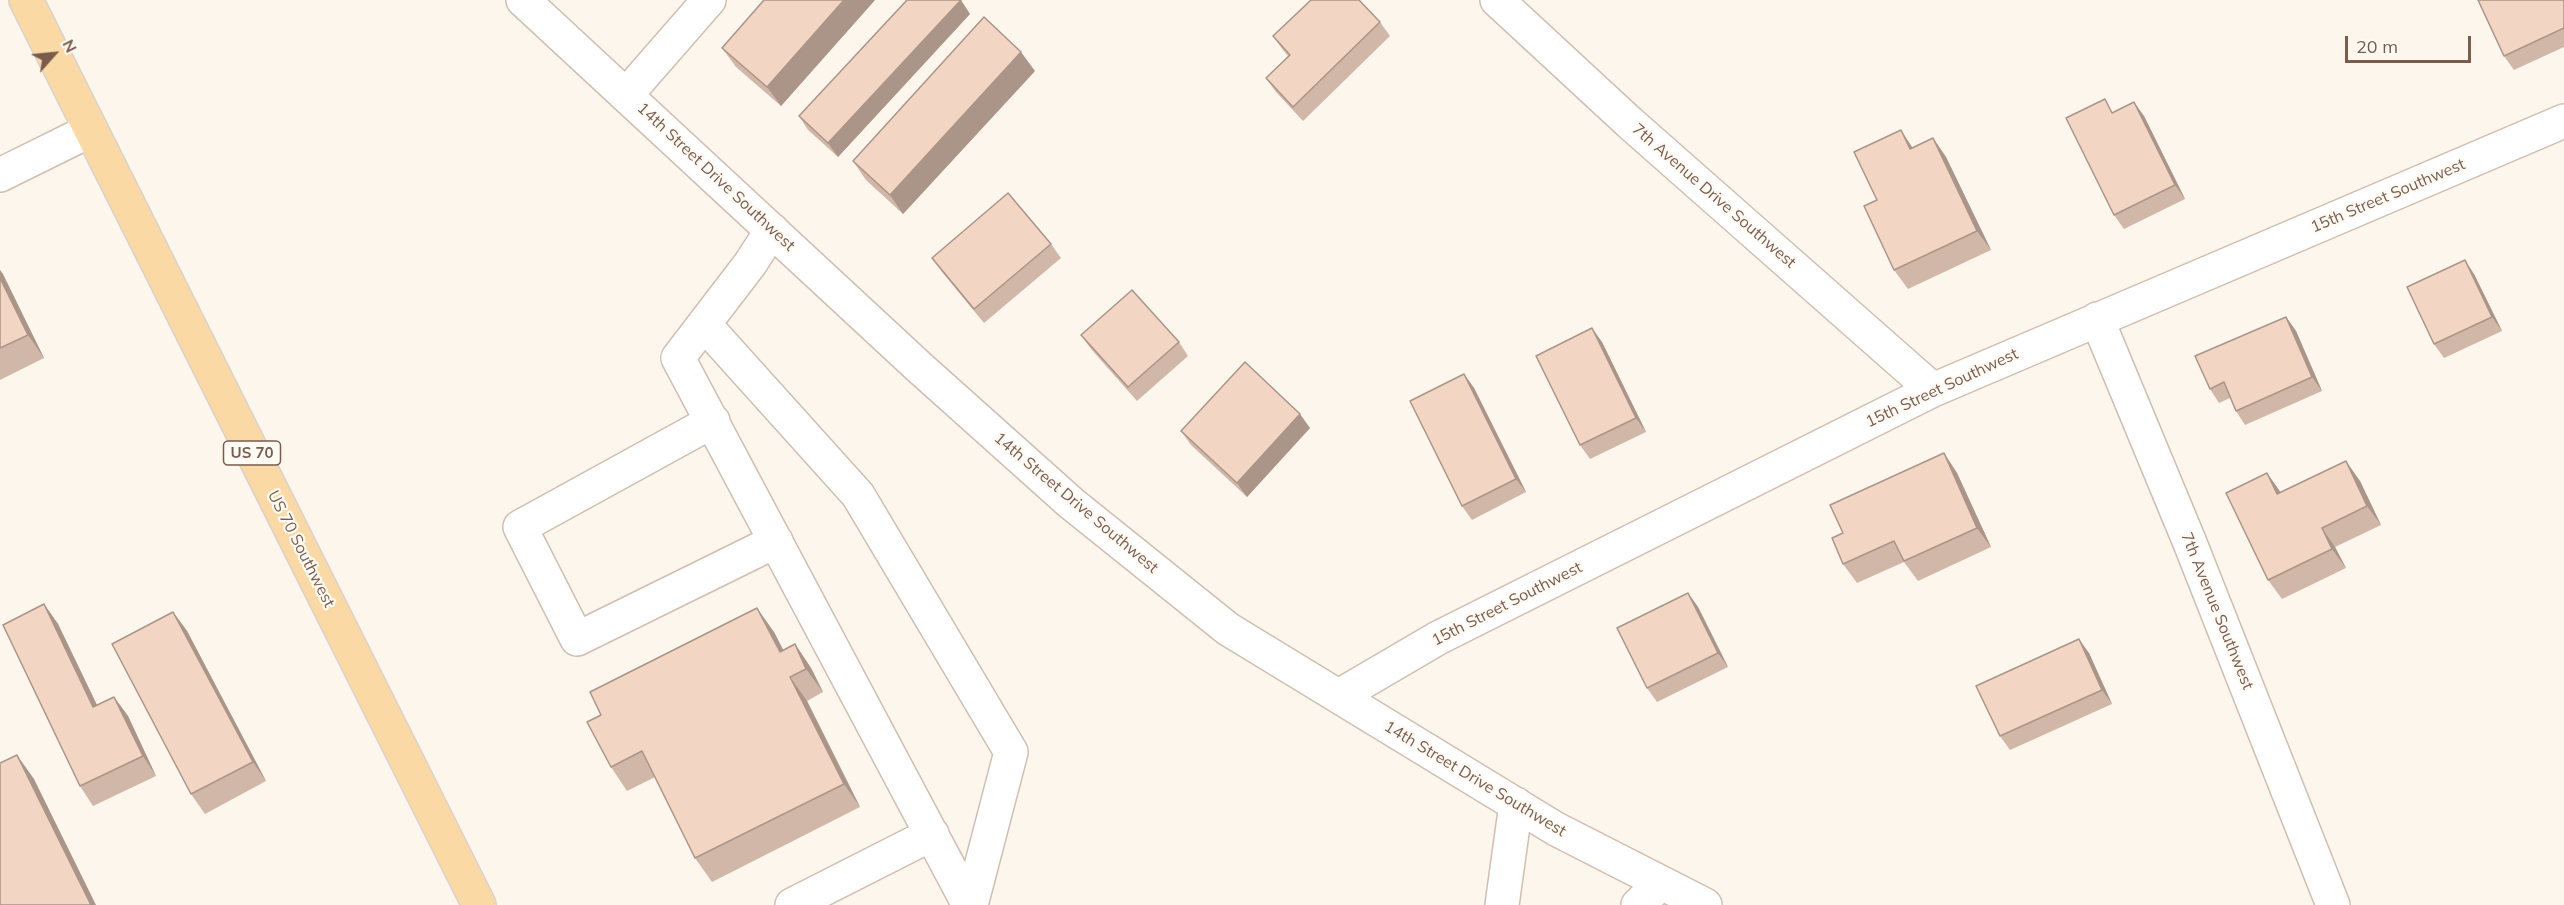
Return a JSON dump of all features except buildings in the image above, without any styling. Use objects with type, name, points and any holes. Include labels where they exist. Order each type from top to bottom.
[{"type":"main road","name":"US 70 Southwest","points":[[26,0],[479,905]]},
{"type":"street","name":"14th Street Drive Southwest","points":[[523,0],[919,367],[1071,503],[1228,628],[1556,829],[1650,894],[1705,905]]},
{"type":"street","points":[[627,94],[709,0]]},
{"type":"street","name":"7th Avenue Drive Southwest","points":[[1497,0],[1630,123],[1933,390]]},
{"type":"street","name":"15th Street Southwest","points":[[1339,696],[1438,638],[1933,390],[2564,121]]},
{"type":"street","points":[[0,175],[91,130]]},
{"type":"street","points":[[772,230],[750,264],[678,358],[970,905]]},
{"type":"street","name":"7th Avenue Southwest","points":[[2097,319],[2190,543],[2333,905]]},
{"type":"street","points":[[704,324],[858,495],[1011,752],[970,905]]},
{"type":"street","points":[[713,421],[520,527],[577,639],[776,541]]},
{"type":"street","points":[[1502,905],[1516,804]]},
{"type":"street","points":[[792,905],[932,834]]}]
